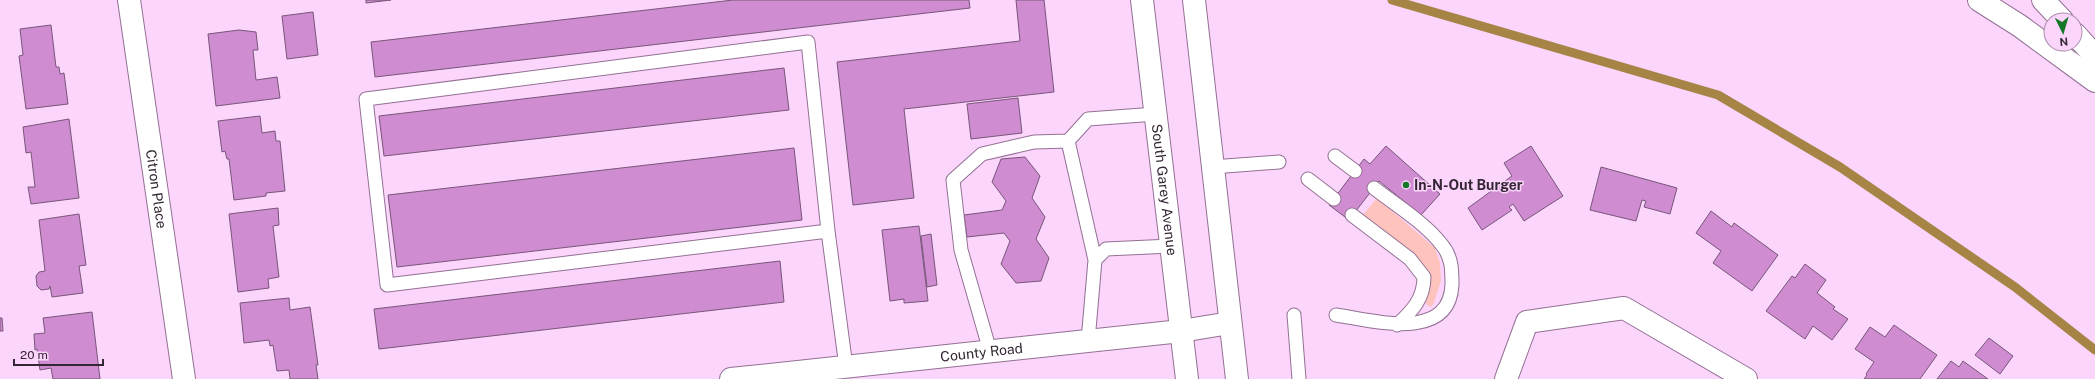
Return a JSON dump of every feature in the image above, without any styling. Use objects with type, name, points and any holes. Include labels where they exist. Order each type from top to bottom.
[{"type":"main road","name":"Citron Place","points":[[129,0],[184,379]]},
{"type":"main road","name":"South Garey Avenue","points":[[1142,0],[1187,379]]},
{"type":"main road","points":[[1194,0],[1237,379]]},
{"type":"main road","points":[[1979,0],[2020,26],[2095,81]]},
{"type":"main road","points":[[2044,0],[2055,12]]},
{"type":"main road","points":[[2083,43],[2095,56]]},
{"type":"main road","points":[[1506,379],[1527,322],[1624,308],[1746,379]]},
{"type":"main road","name":"County Road","points":[[731,379],[1181,331],[1230,323]]},
{"type":"lane","points":[[828,231],[388,285],[366,99],[808,42],[828,231],[846,367]]},
{"type":"lane","points":[[990,351],[961,250],[953,180],[982,154],[1034,142],[1068,141],[1088,119],[1156,114]]},
{"type":"lane","points":[[1068,141],[1095,260],[1088,340]]},
{"type":"lane","points":[[1335,156],[1355,170]]},
{"type":"lane","points":[[1212,167],[1279,162]]},
{"type":"lane","points":[[1308,179],[1334,199]]},
{"type":"lane","points":[[1336,315],[1397,324],[1416,324],[1434,317],[1441,310],[1452,288],[1450,258],[1434,235],[1374,188]]},
{"type":"lane","points":[[1352,215],[1410,259],[1424,277],[1420,301],[1411,312],[1397,324]]},
{"type":"lane","points":[[1095,260],[1106,250],[1171,246]]},
{"type":"lane","points":[[1294,315],[1300,379]]},
{"type":"shaded area","points":[[1377,198],[1435,248],[1440,263],[1441,281],[1433,305],[1430,307],[1426,304],[1429,278],[1361,217]]},
{"type":"building","points":[[366,0],[391,0],[366,3]]},
{"type":"building","points":[[733,0],[969,0],[970,8],[375,77],[371,42]]},
{"type":"building","points":[[1016,0],[1044,0],[1054,92],[904,109],[914,198],[853,205],[837,62],[1020,41]]},
{"type":"building","points":[[313,12],[318,55],[287,59],[282,16]]},
{"type":"building","points":[[51,25],[56,67],[59,67],[60,74],[64,73],[68,104],[26,109],[19,56],[23,55],[20,29]]},
{"type":"building","points":[[239,30],[256,32],[258,50],[253,50],[256,80],[277,77],[280,98],[216,106],[208,34]]},
{"type":"building","points":[[784,68],[789,110],[384,156],[379,116]]},
{"type":"building","points":[[1018,98],[1022,133],[971,139],[967,104]]},
{"type":"building","points":[[260,116],[262,133],[275,131],[276,141],[280,141],[285,191],[266,193],[266,196],[234,200],[229,159],[227,159],[225,151],[222,152],[218,121]]},
{"type":"building","points":[[69,119],[79,198],[31,204],[28,187],[35,187],[31,152],[26,153],[23,127]]},
{"type":"building","name":"In-N-Out Burger","points":[[1386,146],[1440,194],[1421,215],[1379,181],[1349,220],[1329,205],[1364,159],[1370,164]]},
{"type":"building","points":[[1531,146],[1563,196],[1524,221],[1513,204],[1509,207],[1512,210],[1482,230],[1468,208],[1512,176],[1504,163]]},
{"type":"building","points":[[794,148],[802,220],[397,267],[388,195]]},
{"type":"building","points":[[1025,157],[1040,176],[1032,198],[1045,217],[1036,239],[1049,258],[1041,281],[1016,283],[1001,264],[1010,241],[1004,233],[967,237],[964,215],[1002,210],[1006,201],[992,182],[1001,159]]},
{"type":"building","points":[[1601,167],[1677,188],[1670,214],[1644,207],[1646,201],[1642,200],[1636,221],[1590,210]]},
{"type":"building","points":[[278,208],[279,225],[273,226],[279,277],[268,279],[269,288],[238,292],[229,214]]},
{"type":"building","points":[[1711,211],[1732,227],[1734,223],[1778,255],[1752,291],[1713,263],[1721,251],[1696,233]]},
{"type":"building","points":[[79,214],[86,265],[79,266],[83,293],[52,297],[50,286],[49,289],[41,290],[37,286],[36,276],[39,272],[45,271],[39,220]]},
{"type":"building","points":[[919,226],[928,301],[904,303],[904,299],[890,301],[882,230]]},
{"type":"building","points":[[931,234],[937,285],[927,287],[921,236]]},
{"type":"building","points":[[780,261],[784,302],[379,349],[374,309]]},
{"type":"building","points":[[1805,264],[1826,280],[1817,293],[1835,307],[1833,309],[1848,319],[1832,340],[1813,326],[1805,339],[1766,311],[1792,276],[1795,278]]},
{"type":"building","points":[[289,298],[290,310],[310,307],[318,365],[316,365],[318,379],[290,379],[289,370],[277,371],[273,345],[270,346],[269,340],[244,343],[240,303]]},
{"type":"building","points":[[92,312],[100,379],[53,379],[51,368],[40,370],[37,349],[35,350],[34,334],[45,333],[43,318]]},
{"type":"building","points":[[0,318],[2,318],[3,331],[0,331]]},
{"type":"building","points":[[1894,325],[1937,355],[1920,379],[1864,379],[1874,362],[1855,349],[1870,327],[1885,337]]},
{"type":"building","points":[[1989,338],[2013,356],[2000,374],[1975,355]]},
{"type":"building","points":[[1951,361],[1959,367],[1963,361],[1988,379],[1937,379]]},
{"type":"waterway","points":[[1392,0],[1718,95],[1840,167],[2015,287],[2095,350]]},
{"type":"place","name":"In-N-Out Burger","points":[[1406,185]]}]
